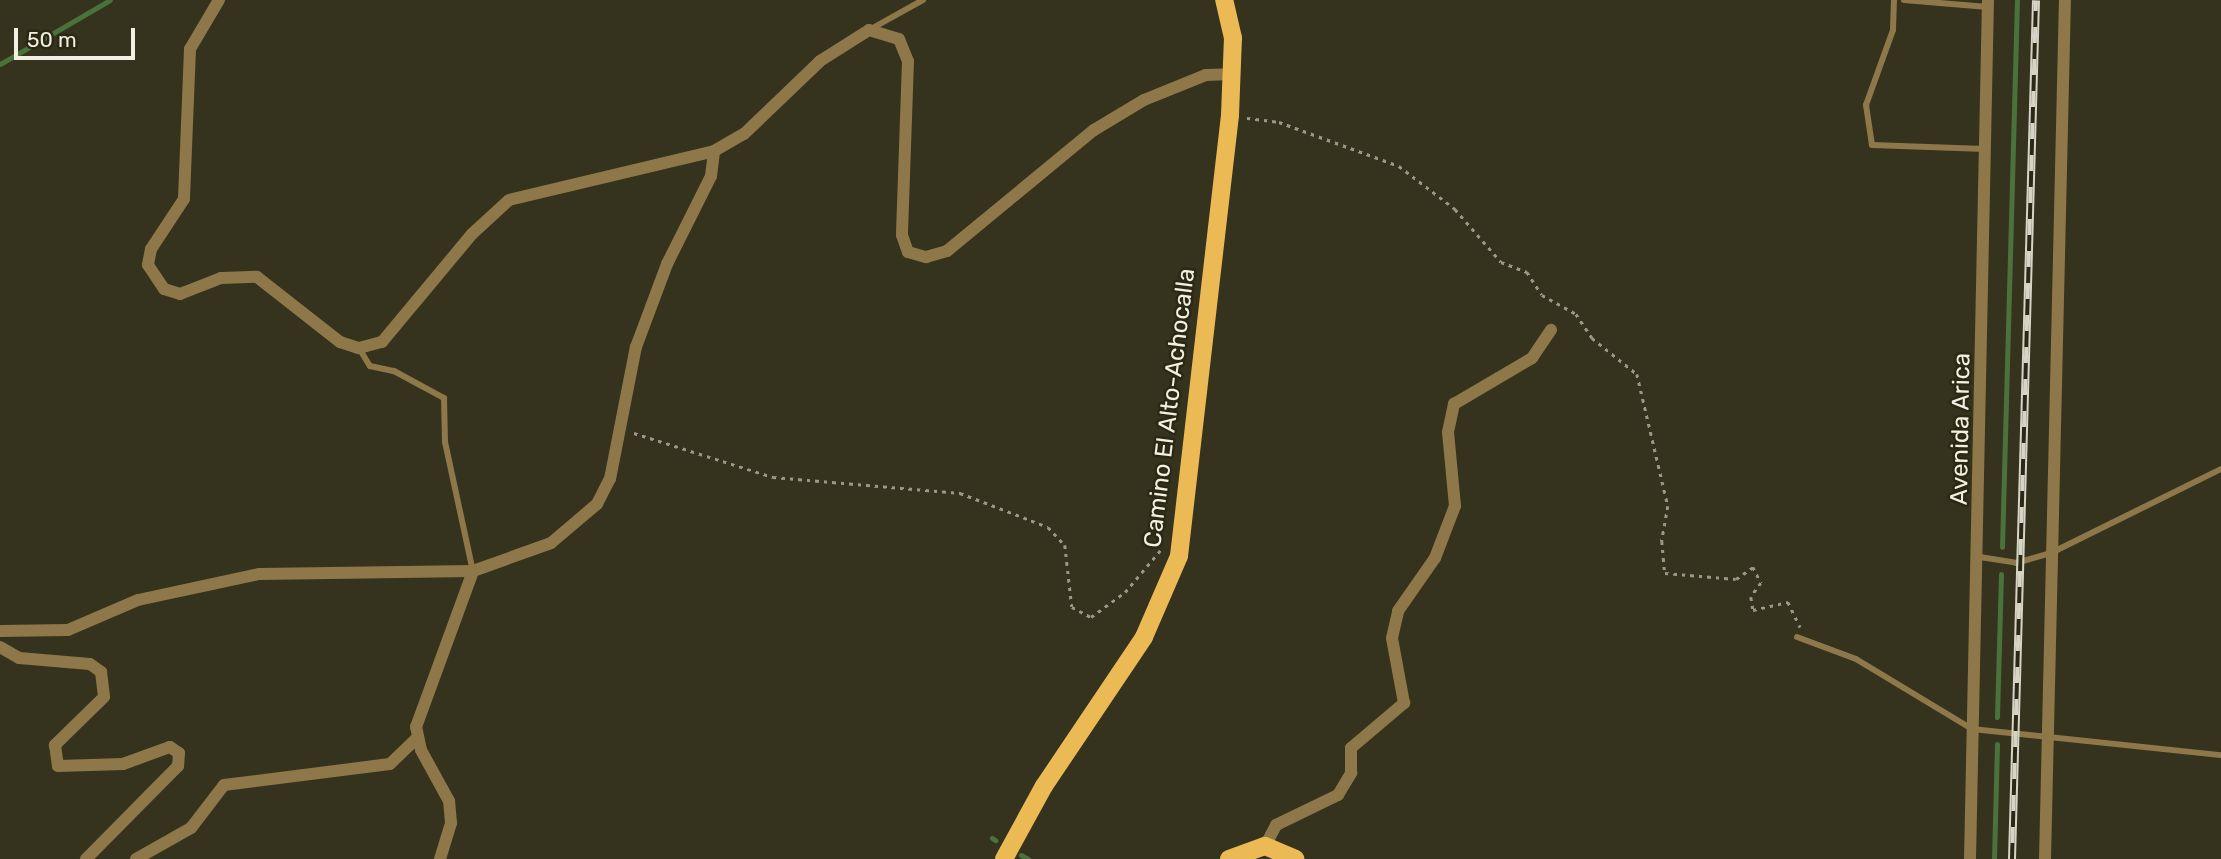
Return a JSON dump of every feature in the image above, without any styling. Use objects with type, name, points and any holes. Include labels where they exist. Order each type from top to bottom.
[{"type":"main road","name":"Camino El Alto-Achocalla","points":[[1004,859],[1044,786],[1164,602],[1186,521],[1230,115],[1233,38],[1224,0]]},
{"type":"main road","points":[[1229,859],[1265,846],[1295,859]]},
{"type":"street","points":[[219,0],[190,49],[184,199],[151,249],[148,265],[164,289],[180,294],[221,278],[257,277],[340,342],[359,348],[383,342],[472,234],[509,200],[714,152],[744,134],[820,61],[869,30],[899,39],[908,61],[902,235],[908,252],[926,257],[947,251],[1049,162],[1104,124],[1206,75],[1231,74]]},
{"type":"street","points":[[2045,859],[2065,0]]},
{"type":"street","name":"Avenida Arica","points":[[1970,859],[1972,729],[1980,557],[1988,3]]},
{"type":"street","points":[[0,631],[68,630],[138,600],[259,574],[472,571],[551,543],[576,525],[610,479],[636,347],[667,264],[711,176],[714,152]]},
{"type":"street","points":[[1265,846],[1276,825],[1338,795],[1351,773],[1351,748],[1404,703],[1392,638],[1398,611],[1435,558],[1455,506],[1448,432],[1454,404],[1532,358],[1551,330]]},
{"type":"street","points":[[440,859],[451,823],[449,801],[416,739],[419,709],[460,617],[472,571]]},
{"type":"street","points":[[0,647],[19,658],[89,664],[102,672],[104,697],[55,745],[58,766],[123,764],[170,747],[179,753],[178,766],[86,859]]},
{"type":"street","points":[[136,859],[191,828],[224,785],[390,764],[416,739]]},
{"type":"lane","points":[[869,30],[923,0]]},
{"type":"lane","points":[[1894,0],[1893,30],[1866,105],[1872,145],[1985,149]]},
{"type":"lane","points":[[1905,0],[1988,3]]},
{"type":"lane","points":[[359,348],[370,366],[394,371],[444,398],[448,455],[472,571]]},
{"type":"lane","points":[[1980,557],[2016,564],[2051,553],[2221,469]]},
{"type":"lane","points":[[1797,637],[1856,659],[1972,729],[2047,732],[2221,755]]},
{"type":"path","points":[[1230,115],[1279,122],[1399,166],[1473,225],[1501,262],[1527,272],[1542,295],[1576,314],[1592,338],[1637,374],[1668,506],[1661,541],[1665,573],[1736,579],[1753,568],[1761,583],[1751,597],[1753,610],[1788,602],[1802,622],[1797,637]]},
{"type":"path","points":[[621,428],[773,477],[960,493],[1048,527],[1065,545],[1072,607],[1091,617],[1125,592],[1186,521]]},
{"type":"waterway","points":[[0,64],[110,0]]},
{"type":"waterway","points":[[2002,547],[2017,0]]},
{"type":"waterway","points":[[1997,717],[2001,574]]},
{"type":"waterway","points":[[1994,859],[1997,744]]},
{"type":"waterway","points":[[1021,855],[1028,859]]},
{"type":"railway","points":[[2012,859],[2036,0]]}]
